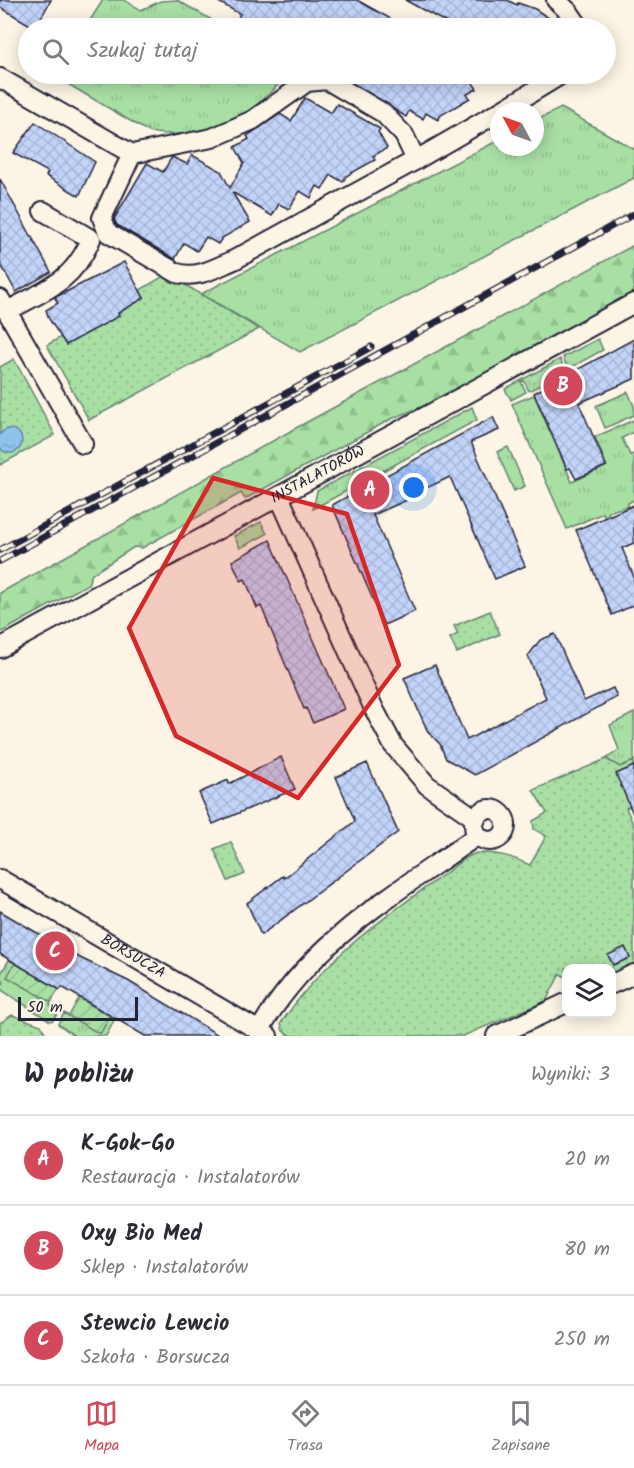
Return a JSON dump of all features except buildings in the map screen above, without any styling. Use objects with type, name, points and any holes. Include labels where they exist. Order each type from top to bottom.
[{"type":"street","points":[[556,0],[573,18]]},
{"type":"street","points":[[0,78],[132,154],[212,138],[253,120],[304,84]]},
{"type":"street","points":[[334,84],[383,113],[404,135],[416,160]]},
{"type":"street","points":[[516,102],[546,84]]},
{"type":"street","points":[[132,154],[102,218],[108,233],[177,273],[187,276],[203,273],[234,260],[490,118]]},
{"type":"street","points":[[43,211],[91,239],[83,258],[72,273],[3,305],[82,444]]},
{"type":"street","name":"INSTALATORÓW","points":[[0,648],[634,303]]},
{"type":"street","points":[[263,1034],[279,1001],[314,958],[350,924],[477,827],[427,785],[393,745],[378,717],[279,496]]},
{"type":"street","name":"BORSUCZA","points":[[0,879],[263,1034]]},
{"type":"street","points":[[616,982],[634,974]]},
{"type":"street","points":[[496,1036],[562,1005]]},
{"type":"highlighted area","points":[[213,478],[347,514],[399,665],[298,798],[176,736],[129,628]]},
{"type":"green space","points":[[103,0],[124,0],[141,10],[161,1],[177,0],[208,18],[91,18]]},
{"type":"green space","points":[[68,84],[278,84],[259,103],[226,123],[189,133],[149,132]]},
{"type":"green space","points":[[561,108],[634,149],[634,178],[300,352],[201,294],[490,145],[490,156],[544,156],[544,116]]},
{"type":"green space","points":[[634,245],[634,292],[431,403],[391,419],[245,499],[241,493],[142,548],[134,547],[92,574],[88,584],[0,633],[0,593],[296,428]]},
{"type":"green space","points":[[167,274],[259,329],[89,420],[47,345],[61,337],[66,345],[119,316],[118,313],[144,298],[140,290]]},
{"type":"green space","points":[[598,339],[603,350],[568,369],[563,357]]},
{"type":"green space","points":[[14,359],[55,435],[0,465],[0,367]]},
{"type":"green space","points":[[560,359],[565,371],[529,391],[524,381],[521,382],[526,392],[511,400],[505,389]]},
{"type":"green space","points":[[628,392],[634,406],[634,415],[605,428],[596,406]]},
{"type":"green space","points":[[534,395],[572,482],[607,466],[595,437],[634,420],[634,432],[622,438],[630,455],[634,454],[634,500],[628,503],[628,506],[608,512],[609,514],[605,516],[603,513],[567,529],[512,404]]},
{"type":"green space","points":[[472,407],[477,420],[313,509],[317,491]]},
{"type":"green space","points":[[508,447],[525,486],[514,491],[497,452]]},
{"type":"green space","points":[[261,522],[267,534],[240,548],[234,536]]},
{"type":"green space","points":[[490,611],[500,634],[457,653],[450,638],[458,634],[454,626]]},
{"type":"green space","points":[[634,713],[634,761],[620,767],[606,759],[619,750],[610,725]]},
{"type":"green space","points":[[606,759],[620,767],[634,761],[634,804],[626,808],[634,826],[634,965],[616,972],[616,964],[562,964],[562,975],[560,974],[546,1001],[463,1036],[291,1036],[283,1031],[281,1023],[298,1000],[335,959],[376,924],[464,859],[478,853],[492,853],[511,857],[530,865],[546,836],[534,829],[533,821],[547,813],[533,790]]},
{"type":"green space","points":[[231,842],[245,874],[228,881],[214,849]]},
{"type":"green space","points":[[9,960],[15,963],[8,977],[51,1002],[50,1005],[60,1010],[53,1020],[50,1021],[3,991],[0,985],[4,983],[0,975]]},
{"type":"green space","points":[[15,963],[59,989],[51,1002],[7,977]]},
{"type":"green space","points":[[79,998],[110,1016],[100,1034],[69,1016]]},
{"type":"green space","points":[[64,1013],[100,1034],[110,1016],[115,1019],[106,1036],[75,1036],[58,1024]]},
{"type":"green space","points":[[12,1015],[41,1025],[47,1036],[0,1036],[0,1023]]},
{"type":"water","points":[[5,430],[15,430],[21,436],[21,446],[15,452],[5,452],[-1,446],[-1,436]]},
{"type":"railway","points":[[0,561],[634,214]]},
{"type":"railway","points":[[0,550],[371,347]]},
{"type":"place","name":"Oxy Bio Med","points":[[563,386]]},
{"type":"place","name":"K-Gok-Go","points":[[370,490]]},
{"type":"place","name":"Stewcio Lewcio","points":[[55,951]]}]
